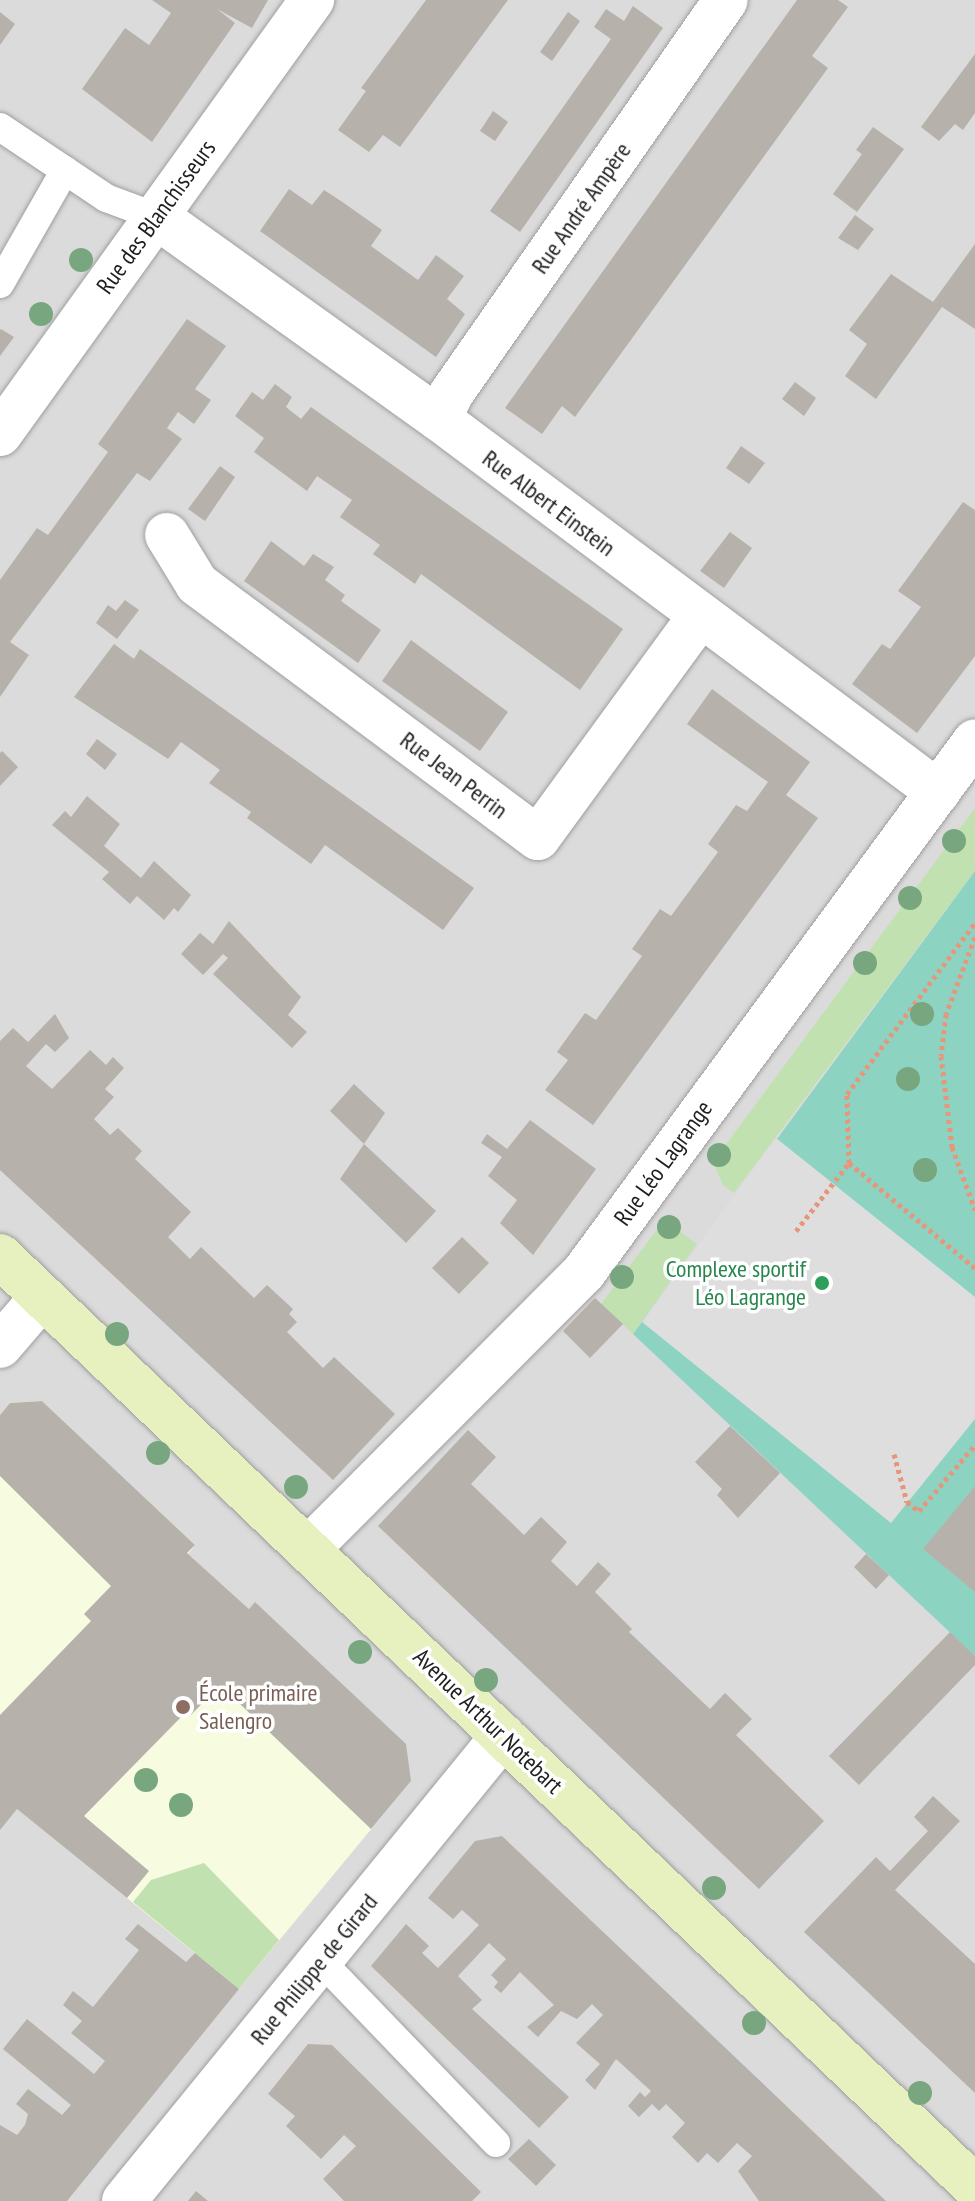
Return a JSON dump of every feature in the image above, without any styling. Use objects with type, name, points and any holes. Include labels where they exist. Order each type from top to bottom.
[{"type":"street","name":"Rue des Blanchisseurs","points":[[0,434],[312,0]]},
{"type":"street","name":"Rue André Ampère","points":[[439,419],[451,394],[726,0]]},
{"type":"street","name":"Rue Albert Einstein","points":[[157,217],[439,419],[699,617],[938,792]]},
{"type":"street","name":"Rue Jean Perrin","points":[[167,535],[197,584],[538,838],[699,617]]},
{"type":"street","name":"Rue Léo Lagrange","points":[[309,1548],[584,1272],[975,741]]},
{"type":"street","name":"Avenue Arthur Notebart","points":[[0,1256],[975,2187]]},
{"type":"street","points":[[0,1346],[42,1297]]},
{"type":"street","name":"Rue Philippe de Girard","points":[[124,2201],[503,1736]]},
{"type":"lane","points":[[0,127],[106,198],[157,217]]},
{"type":"lane","points":[[0,284],[65,170]]},
{"type":"lane","points":[[320,1960],[496,2143]]},
{"type":"path","points":[[796,1231],[849,1163],[847,1094],[975,923]]},
{"type":"path","points":[[975,937],[946,1014],[941,1056],[952,1147],[975,1210]]},
{"type":"path","points":[[849,1163],[975,1268]]},
{"type":"path","points":[[894,1454],[907,1502],[919,1511],[975,1445]]},
{"type":"shaded area","points":[[0,0],[975,0],[975,2201],[0,2201]]},
{"type":"shaded area","points":[[776,1138],[975,1297],[975,1419],[891,1523],[642,1322]]},
{"type":"shaded area","name":"École primaire Salengro","points":[[42,1401],[195,1545],[188,1554],[249,1609],[411,1781],[239,1989],[0,1795],[0,1415],[10,1403]]},
{"type":"green space","points":[[975,808],[975,871],[734,1193],[723,1185],[713,1162]]},
{"type":"green space","name":"Complexe sportif Léo Lagrange","points":[[975,871],[975,1656],[633,1334]]},
{"type":"green space","points":[[670,1224],[697,1244],[633,1334],[601,1304],[659,1227]]},
{"type":"green space","points":[[204,1863],[279,1940],[239,1989],[133,1902],[151,1880]]},
{"type":"building","points":[[152,0],[268,0],[252,28],[217,9],[235,23],[152,142],[82,89],[125,28],[149,45],[171,13]]},
{"type":"building","points":[[426,0],[508,0],[400,147],[383,135],[369,152],[338,130],[366,91],[361,88]]},
{"type":"building","points":[[797,0],[838,0],[848,7],[812,56],[828,68],[575,417],[562,406],[542,434],[505,408]]},
{"type":"building","points":[[633,6],[663,28],[520,232],[490,211],[611,39],[594,27],[606,9],[624,21]]},
{"type":"building","points":[[0,12],[15,24],[0,45]]},
{"type":"building","points":[[568,12],[580,21],[552,61],[540,52]]},
{"type":"building","points":[[975,54],[975,113],[963,130],[955,124],[939,141],[921,127]]},
{"type":"building","points":[[493,111],[508,122],[495,141],[480,131]]},
{"type":"building","points":[[873,127],[904,149],[857,212],[833,194],[862,154],[856,150]]},
{"type":"building","points":[[289,189],[312,205],[324,190],[341,201],[382,230],[371,246],[418,280],[436,255],[464,276],[447,299],[465,314],[436,357],[260,231]]},
{"type":"building","points":[[855,215],[874,229],[858,250],[838,238]]},
{"type":"building","points":[[975,244],[975,329],[942,307],[876,399],[845,376],[867,344],[849,330],[891,274],[933,302]]},
{"type":"building","points":[[187,319],[226,346],[195,389],[211,400],[194,424],[178,412],[167,428],[182,439],[150,481],[137,473],[10,642],[29,655],[0,697],[0,580],[37,528],[48,535],[108,452],[98,444]]},
{"type":"building","points":[[0,330],[14,337],[0,356]]},
{"type":"building","points":[[795,382],[816,398],[804,416],[782,399]]},
{"type":"building","points":[[275,384],[292,397],[286,407],[301,419],[311,407],[623,629],[580,690],[421,574],[415,584],[373,554],[380,545],[340,517],[352,500],[317,476],[307,491],[254,452],[264,438],[235,416],[252,392],[263,400]]},
{"type":"building","points":[[741,446],[765,463],[749,484],[726,468]]},
{"type":"building","points":[[220,466],[235,477],[205,521],[188,509]]},
{"type":"building","points":[[963,502],[975,510],[975,656],[917,733],[852,684],[882,644],[890,649],[921,607],[898,591]]},
{"type":"building","points":[[730,532],[752,548],[724,588],[700,571]]},
{"type":"building","points":[[271,541],[304,566],[313,554],[334,567],[325,580],[345,595],[341,601],[381,630],[358,663],[244,581]]},
{"type":"building","points":[[125,600],[139,610],[117,639],[96,623],[108,605],[116,611]]},
{"type":"building","points":[[411,640],[508,712],[480,751],[382,681]]},
{"type":"building","points":[[114,644],[134,659],[140,649],[474,888],[443,930],[325,845],[311,864],[247,818],[251,812],[209,783],[220,770],[181,742],[168,759],[74,697]]},
{"type":"building","points":[[712,689],[810,762],[786,795],[818,818],[593,1125],[545,1090],[568,1060],[557,1052],[585,1013],[596,1020],[642,956],[632,949],[660,909],[671,916],[718,852],[708,844],[736,805],[747,811],[768,782],[687,724]]},
{"type":"building","points":[[97,739],[117,754],[105,770],[86,754]]},
{"type":"building","points":[[2,751],[18,767],[0,786],[0,753]]},
{"type":"building","points":[[87,796],[120,824],[104,846],[141,878],[154,861],[191,895],[178,912],[174,908],[164,920],[137,896],[130,904],[102,879],[109,872],[52,825],[65,811],[71,817]]},
{"type":"building","points":[[229,921],[301,997],[288,1015],[307,1032],[292,1048],[213,974],[228,958],[223,954],[203,975],[181,954],[200,933],[213,944]]},
{"type":"building","points":[[55,1014],[69,1038],[55,1052],[46,1044],[26,1066],[52,1089],[90,1050],[106,1065],[113,1057],[124,1068],[105,1089],[114,1097],[94,1119],[110,1135],[118,1128],[142,1151],[135,1159],[191,1212],[168,1237],[190,1259],[201,1247],[254,1298],[267,1285],[293,1309],[289,1314],[297,1322],[287,1332],[323,1368],[334,1357],[395,1414],[333,1480],[0,1170],[0,1041],[13,1028],[28,1042]]},
{"type":"building","points":[[354,1084],[385,1113],[364,1144],[330,1111]]},
{"type":"building","points":[[530,1120],[596,1169],[533,1255],[500,1223],[517,1200],[488,1176],[502,1157],[481,1143],[487,1134],[507,1149]]},
{"type":"building","points":[[364,1144],[436,1211],[406,1243],[340,1179]]},
{"type":"building","points":[[462,1237],[489,1263],[459,1294],[432,1268]]},
{"type":"building","points":[[595,1298],[623,1324],[590,1358],[563,1331]]},
{"type":"building","points":[[42,1401],[195,1545],[187,1553],[249,1609],[255,1602],[406,1744],[411,1781],[371,1829],[220,1685],[191,1715],[187,1711],[84,1816],[149,1871],[127,1898],[17,1809],[0,1830],[0,1715],[91,1621],[84,1614],[111,1586],[0,1476],[0,1415],[10,1403]]},
{"type":"building","points":[[730,1426],[780,1473],[738,1518],[717,1495],[722,1489],[695,1462]]},
{"type":"building","points":[[468,1430],[496,1457],[471,1484],[524,1535],[541,1517],[567,1542],[551,1561],[577,1586],[598,1562],[611,1574],[595,1592],[632,1629],[629,1632],[710,1709],[725,1693],[752,1719],[736,1735],[824,1821],[759,1889],[378,1526]]},
{"type":"building","points":[[975,1486],[975,1592],[923,1549]]},
{"type":"building","points":[[866,1554],[889,1575],[876,1589],[854,1567]]},
{"type":"building","points":[[950,1632],[975,1656],[975,1665],[859,1785],[829,1756]]},
{"type":"building","points":[[933,1796],[960,1821],[895,1890],[975,1964],[975,2093],[804,1932],[876,1857],[890,1871],[928,1831],[914,1817]]},
{"type":"building","points":[[502,1836],[886,2201],[759,2201],[738,2171],[752,2156],[737,2143],[718,2163],[707,2153],[698,2163],[672,2137],[685,2123],[666,2104],[659,2111],[652,2104],[639,2117],[628,2106],[640,2092],[645,2097],[651,2091],[616,2059],[595,2090],[585,2080],[600,2064],[576,2043],[603,2015],[592,2004],[577,2019],[561,2011],[538,2037],[527,2027],[554,2005],[520,1972],[501,1993],[494,1987],[498,1982],[491,1975],[506,1959],[489,1943],[458,1976],[482,2000],[472,2009],[569,2097],[539,2128],[371,1966],[406,1924],[429,1946],[422,1953],[438,1968],[479,1925],[462,1910],[453,1919],[428,1898],[475,1841]]},
{"type":"building","points":[[138,1924],[186,1962],[195,1953],[239,1989],[67,2201],[0,2201],[0,2125],[17,2135],[25,2125],[28,2114],[16,2104],[28,2089],[62,2115],[71,2105],[3,2049],[27,2019],[94,2074],[105,2061],[71,2033],[82,2021],[63,2005],[73,1991],[93,2007],[139,1950],[125,1939]]},
{"type":"building","points":[[308,2044],[332,2045],[481,2192],[472,2201],[344,2201],[323,2179],[356,2146],[344,2135],[321,2159],[286,2126],[295,2116],[268,2094]]},
{"type":"building","points":[[529,2139],[556,2165],[536,2186],[508,2159]]},
{"type":"building","points":[[196,2191],[208,2201],[188,2201]]},
{"type":"place","name":"Complexe sportif Léo Lagrange","points":[[822,1283]]},
{"type":"place","name":"École primaire Salengro","points":[[183,1707]]}]
